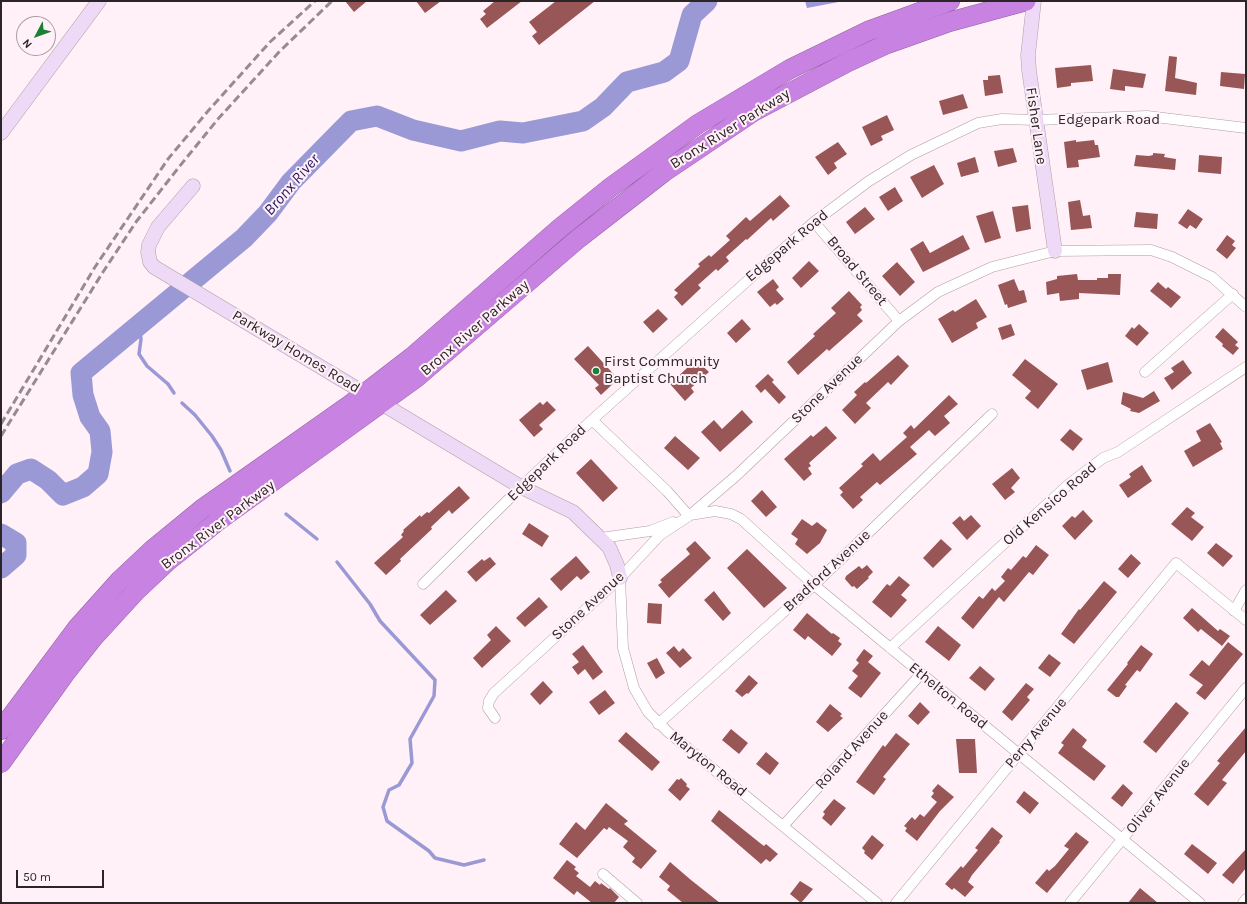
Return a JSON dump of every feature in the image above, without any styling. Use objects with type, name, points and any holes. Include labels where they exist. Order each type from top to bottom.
[{"type":"highway","name":"Bronx River Parkway","points":[[1,730],[77,628],[115,585],[152,550],[214,500],[364,393],[448,327],[583,210],[639,166],[698,124],[752,90],[829,49],[888,23],[950,1]]},
{"type":"highway","name":"Bronx River Parkway","points":[[1,763],[80,654],[107,622],[152,576],[218,521],[383,404],[455,346],[547,265],[612,211],[664,172],[735,124],[797,88],[887,44],[962,17],[1026,1]]},
{"type":"street","points":[[1,133],[99,1]]},
{"type":"street","name":"Fisher Lane","points":[[1034,1],[1028,55],[1055,251]]},
{"type":"street","name":"Edgepark Road","points":[[423,584],[521,487],[592,420],[814,222],[869,181],[911,155],[952,134],[978,123],[1002,119],[1036,120],[1147,116],[1246,128]]},
{"type":"street","name":"Parkway Homes Road","points":[[193,186],[158,228],[148,252],[150,262],[154,267],[521,487],[573,512],[609,547],[618,565],[620,578]]},
{"type":"street","name":"Broad Street","points":[[814,222],[899,321]]},
{"type":"street","name":"Stone Avenue","points":[[495,718],[488,708],[489,700],[494,694],[620,578],[660,536],[689,516],[736,476],[899,321],[938,292],[973,274],[1027,257],[1055,251],[1151,250],[1172,257],[1212,277],[1246,307]]},
{"type":"street","points":[[1146,372],[1233,294]]},
{"type":"street","name":"Old Kensico Road","points":[[890,648],[1069,484],[1103,458],[1118,452],[1246,367]]},
{"type":"street","name":"Bradford Avenue","points":[[658,724],[814,585],[992,414]]},
{"type":"street","points":[[592,420],[667,491],[689,516],[650,531],[601,538]]},
{"type":"street","name":"Ethelton Road","points":[[689,516],[715,511],[731,514],[741,519],[814,585],[1200,903]]},
{"type":"street","name":"Perry Avenue","points":[[896,903],[1176,562],[1234,611]]},
{"type":"street","name":"Maryton Road","points":[[620,578],[622,634],[627,665],[642,702],[658,724],[877,903]]},
{"type":"street","points":[[1246,590],[1234,611],[1246,620]]},
{"type":"street","name":"Roland Avenue","points":[[783,826],[921,674]]},
{"type":"street","name":"Oliver Avenue","points":[[1070,903],[1246,688]]},
{"type":"street","points":[[603,874],[637,903]]},
{"type":"street","points":[[1243,903],[1246,899]]},
{"type":"water","points":[[805,1],[844,1],[807,8]]},
{"type":"building","points":[[345,1],[367,1],[354,12]]},
{"type":"building","points":[[416,1],[441,1],[425,13]]},
{"type":"building","points":[[495,1],[522,1],[487,28],[480,19],[486,14],[483,11]]},
{"type":"building","points":[[556,1],[595,1],[539,45],[532,36],[537,32],[529,22]]},
{"type":"building","points":[[1169,56],[1177,57],[1175,78],[1197,83],[1196,95],[1165,91]]},
{"type":"building","points":[[1091,65],[1093,81],[1071,83],[1071,86],[1057,88],[1055,68]]},
{"type":"building","points":[[1113,69],[1146,74],[1143,88],[1125,86],[1125,91],[1110,89]]},
{"type":"building","points":[[1221,72],[1245,74],[1244,89],[1220,86]]},
{"type":"building","points":[[1000,75],[1003,93],[985,96],[983,80],[988,80],[988,76]]},
{"type":"building","points":[[963,94],[968,108],[943,115],[939,101]]},
{"type":"building","points":[[887,115],[894,130],[881,136],[883,140],[871,146],[862,127]]},
{"type":"building","points":[[1076,140],[1076,142],[1094,140],[1095,145],[1098,145],[1100,157],[1078,160],[1079,167],[1067,168],[1064,142]]},
{"type":"building","points":[[838,142],[847,154],[834,163],[837,168],[828,175],[815,157]]},
{"type":"building","points":[[1013,148],[1017,162],[998,167],[994,151]]},
{"type":"building","points":[[1153,153],[1165,154],[1164,157],[1176,159],[1175,170],[1134,166],[1136,155],[1149,156],[1153,155]]},
{"type":"building","points":[[1199,155],[1222,157],[1221,174],[1198,172]]},
{"type":"building","points":[[975,157],[979,172],[961,177],[957,163]]},
{"type":"building","points":[[934,165],[944,184],[922,198],[910,177]]},
{"type":"building","points":[[895,187],[903,201],[888,211],[879,197]]},
{"type":"building","points":[[780,195],[790,206],[773,221],[771,218],[726,257],[729,261],[718,271],[716,269],[698,285],[701,288],[682,306],[674,297],[678,293],[674,290],[700,266],[698,264],[709,255],[711,257],[730,240],[726,236],[746,217],[750,221]]},
{"type":"building","points":[[1080,200],[1083,216],[1090,215],[1092,228],[1071,230],[1068,202]]},
{"type":"building","points":[[1028,205],[1031,229],[1016,232],[1012,207]]},
{"type":"building","points":[[865,207],[875,219],[855,234],[846,222]]},
{"type":"building","points":[[1188,209],[1203,219],[1196,229],[1190,225],[1187,229],[1178,223]]},
{"type":"building","points":[[993,211],[1001,238],[985,243],[976,216]]},
{"type":"building","points":[[1136,212],[1158,214],[1157,229],[1134,227]]},
{"type":"building","points":[[963,235],[970,249],[923,272],[910,249],[923,241],[930,253]]},
{"type":"building","points":[[1227,235],[1235,241],[1232,245],[1236,248],[1227,259],[1216,250]]},
{"type":"building","points":[[809,261],[819,271],[801,288],[792,278]]},
{"type":"building","points":[[897,262],[915,282],[900,296],[882,276]]},
{"type":"building","points":[[1077,274],[1078,280],[1097,280],[1097,278],[1108,278],[1108,274],[1121,274],[1120,295],[1079,293],[1079,299],[1060,301],[1059,293],[1047,295],[1046,282],[1057,279],[1057,276]]},
{"type":"building","points":[[773,279],[779,287],[776,290],[784,299],[777,305],[775,303],[770,307],[757,292]]},
{"type":"building","points":[[1014,279],[1019,291],[1024,290],[1027,302],[1008,308],[1007,304],[1005,305],[998,285]]},
{"type":"building","points":[[1158,282],[1166,289],[1168,287],[1181,297],[1171,308],[1150,291]]},
{"type":"building","points":[[849,291],[862,305],[860,307],[862,310],[857,315],[863,321],[829,351],[827,349],[798,375],[787,362],[815,336],[813,334],[836,313],[831,308]]},
{"type":"building","points":[[976,299],[987,317],[976,323],[978,328],[952,343],[938,319],[953,310],[955,312]]},
{"type":"building","points":[[658,309],[668,319],[653,333],[643,322]]},
{"type":"building","points":[[742,319],[751,329],[736,343],[727,333]]},
{"type":"building","points":[[1011,324],[1015,335],[1002,340],[998,328]]},
{"type":"building","points":[[1139,324],[1149,333],[1137,346],[1125,336],[1132,327],[1134,329]]},
{"type":"building","points":[[1223,328],[1238,342],[1235,345],[1239,348],[1233,355],[1222,346],[1223,344],[1215,337]]},
{"type":"building","points":[[588,346],[618,379],[601,395],[595,388],[599,385],[574,359]]},
{"type":"building","points":[[898,355],[909,366],[891,385],[888,382],[866,403],[871,408],[855,424],[842,410],[857,395],[854,392]]},
{"type":"building","points":[[693,357],[709,372],[691,388],[694,392],[685,401],[670,384],[688,367],[685,364]]},
{"type":"building","points":[[1025,359],[1058,384],[1038,409],[1025,398],[1031,391],[1012,375]]},
{"type":"building","points":[[1183,360],[1192,373],[1172,390],[1164,378],[1174,372],[1171,368]]},
{"type":"building","points":[[1108,362],[1113,382],[1087,390],[1081,370]]},
{"type":"building","points":[[768,374],[774,380],[772,382],[786,397],[779,404],[765,389],[761,393],[755,386]]},
{"type":"building","points":[[1154,391],[1160,401],[1139,413],[1130,411],[1131,409],[1121,404],[1123,392],[1143,398]]},
{"type":"building","points":[[949,395],[958,404],[944,416],[950,423],[935,436],[929,430],[910,447],[917,454],[880,485],[877,482],[860,497],[863,500],[853,509],[840,495],[843,492],[839,488],[863,466],[861,464],[873,453],[880,461],[907,437],[903,433],[911,425],[914,429]]},
{"type":"building","points":[[547,401],[556,410],[539,425],[543,429],[534,437],[519,420],[540,402],[543,405]]},
{"type":"building","points":[[742,410],[753,422],[720,452],[701,432],[714,420],[722,429]]},
{"type":"building","points":[[1210,423],[1222,442],[1220,443],[1223,449],[1193,467],[1184,451],[1201,441],[1196,431]]},
{"type":"building","points":[[826,426],[837,438],[809,463],[811,466],[808,468],[812,474],[804,481],[784,459],[811,435],[813,437]]},
{"type":"building","points":[[1070,429],[1083,439],[1073,451],[1060,440]]},
{"type":"building","points":[[675,436],[700,458],[688,470],[664,448]]},
{"type":"building","points":[[591,459],[618,488],[603,502],[576,473]]},
{"type":"building","points":[[1142,465],[1152,481],[1128,498],[1119,485],[1131,477],[1129,474]]},
{"type":"building","points":[[1012,468],[1020,478],[1011,488],[1015,492],[1005,500],[992,484]]},
{"type":"building","points":[[459,486],[470,498],[452,514],[449,510],[386,575],[374,563],[403,537],[401,535],[404,531],[403,530],[420,515],[421,517],[427,512],[429,513]]},
{"type":"building","points":[[762,490],[777,507],[766,517],[751,501]]},
{"type":"building","points":[[1187,507],[1195,513],[1191,517],[1204,527],[1192,541],[1171,524]]},
{"type":"building","points":[[1083,510],[1093,521],[1075,540],[1062,526],[1072,516],[1075,518]]},
{"type":"building","points":[[971,515],[981,526],[967,540],[952,523],[960,516],[964,521]]},
{"type":"building","points":[[802,519],[812,526],[817,522],[827,530],[820,543],[807,554],[795,544],[798,539],[791,534]]},
{"type":"building","points":[[529,523],[549,536],[542,547],[522,534]]},
{"type":"building","points":[[941,539],[952,549],[933,568],[923,558]]},
{"type":"building","points":[[695,541],[711,558],[669,598],[658,585],[662,582],[660,580],[690,554],[686,549]]},
{"type":"building","points":[[1216,543],[1233,556],[1223,567],[1207,553]]},
{"type":"building","points":[[1036,545],[1049,555],[1033,575],[1029,572],[1004,602],[999,597],[973,629],[961,618],[979,596],[983,599],[992,588],[995,591],[1005,581],[1001,577],[1008,568],[1011,570],[1023,556],[1026,558]]},
{"type":"building","points":[[747,549],[787,588],[764,608],[727,568]]},
{"type":"building","points":[[1131,554],[1141,563],[1128,578],[1118,569]]},
{"type":"building","points":[[576,556],[590,572],[581,580],[577,576],[561,591],[550,579]]},
{"type":"building","points":[[490,557],[496,564],[476,582],[467,572],[482,559],[484,561]]},
{"type":"building","points":[[867,565],[873,572],[868,577],[869,578],[857,589],[854,586],[852,587],[845,579],[846,576],[859,566],[862,569]]},
{"type":"building","points":[[899,576],[910,585],[901,595],[907,600],[891,618],[872,602],[887,584],[890,586]]},
{"type":"building","points":[[1104,581],[1117,592],[1074,644],[1061,634],[1079,609],[1080,610]]},
{"type":"building","points":[[446,590],[457,601],[430,625],[420,615]]},
{"type":"building","points":[[714,591],[731,613],[723,621],[704,600]]},
{"type":"building","points":[[539,597],[548,607],[525,627],[516,618]]},
{"type":"building","points":[[648,603],[662,604],[661,624],[647,623]]},
{"type":"building","points":[[1192,608],[1218,631],[1220,629],[1230,636],[1222,646],[1201,629],[1198,632],[1183,618]]},
{"type":"building","points":[[807,613],[832,634],[833,633],[840,638],[838,641],[842,644],[832,656],[808,636],[805,640],[793,630]]},
{"type":"building","points":[[496,626],[511,641],[482,668],[473,658],[491,640],[487,635]]},
{"type":"building","points":[[938,626],[961,645],[949,661],[925,642]]},
{"type":"building","points":[[1228,642],[1243,654],[1205,700],[1196,693],[1203,685],[1189,675],[1202,660],[1209,666]]},
{"type":"building","points":[[583,645],[603,672],[593,680],[585,669],[578,675],[572,667],[579,662],[572,654]]},
{"type":"building","points":[[1141,645],[1153,654],[1140,672],[1137,670],[1125,685],[1127,686],[1119,697],[1116,697],[1107,690]]},
{"type":"building","points":[[674,646],[679,652],[683,648],[692,658],[680,668],[666,653]]},
{"type":"building","points":[[864,649],[873,656],[868,662],[881,673],[861,698],[848,688],[858,676],[852,671],[859,663],[856,660]]},
{"type":"building","points":[[1049,654],[1061,663],[1050,677],[1038,668]]},
{"type":"building","points":[[657,658],[665,673],[656,679],[647,663]]},
{"type":"building","points":[[980,666],[995,679],[985,691],[969,678]]},
{"type":"building","points":[[749,675],[758,683],[748,694],[747,693],[742,697],[735,691]]},
{"type":"building","points":[[543,681],[553,692],[540,705],[530,694]]},
{"type":"building","points":[[1026,683],[1034,689],[1027,697],[1030,700],[1012,721],[1002,712]]},
{"type":"building","points":[[605,690],[615,703],[599,715],[589,702]]},
{"type":"building","points":[[920,702],[930,712],[918,725],[908,716]]},
{"type":"building","points":[[1176,702],[1189,713],[1156,753],[1143,742]]},
{"type":"building","points":[[830,704],[842,714],[840,716],[843,718],[828,732],[816,722]]},
{"type":"building","points":[[1246,727],[1246,751],[1222,780],[1227,783],[1208,806],[1194,794],[1220,763],[1217,761]]},
{"type":"building","points":[[1073,728],[1087,740],[1082,747],[1106,766],[1094,781],[1058,753],[1064,745],[1061,743]]},
{"type":"building","points":[[731,729],[748,743],[739,754],[722,740]]},
{"type":"building","points":[[626,732],[660,762],[652,771],[618,741]]},
{"type":"building","points":[[896,733],[910,744],[883,777],[886,779],[874,795],[856,782],[883,745],[885,747]]},
{"type":"building","points":[[956,739],[975,739],[977,773],[959,773]]},
{"type":"building","points":[[766,752],[779,763],[770,775],[756,764]]},
{"type":"building","points":[[681,778],[690,789],[680,801],[668,790],[677,779],[679,780]]},
{"type":"building","points":[[938,784],[954,797],[940,811],[917,841],[905,831],[907,828],[904,826],[912,817],[915,820],[920,814],[924,817],[937,802],[931,797],[934,793],[932,791]]},
{"type":"building","points":[[1123,784],[1133,793],[1122,807],[1111,798]]},
{"type":"building","points":[[1024,791],[1039,803],[1030,814],[1016,802]]},
{"type":"building","points":[[834,799],[846,808],[831,826],[822,818],[825,814],[823,812]]},
{"type":"building","points":[[606,803],[628,821],[624,824],[657,851],[641,869],[632,862],[635,858],[623,847],[628,841],[609,827],[607,830],[604,828],[577,858],[559,844],[576,822],[585,830]]},
{"type":"building","points":[[719,810],[764,846],[766,844],[778,854],[770,862],[766,859],[761,864],[711,821]]},
{"type":"building","points":[[992,827],[1003,836],[999,841],[1000,842],[972,875],[968,882],[974,887],[965,897],[954,888],[952,890],[945,884],[961,866],[963,868],[978,850],[975,848]]},
{"type":"building","points":[[1076,832],[1089,842],[1047,893],[1035,883],[1047,869],[1049,871],[1055,866],[1069,849],[1064,846]]},
{"type":"building","points":[[872,835],[884,845],[872,860],[864,853],[865,851],[862,848]]},
{"type":"building","points":[[1192,844],[1217,863],[1208,874],[1184,854]]},
{"type":"building","points":[[1246,849],[1246,868],[1233,884],[1222,875]]},
{"type":"building","points":[[567,860],[576,867],[574,869],[579,873],[576,876],[590,887],[595,881],[600,885],[601,883],[609,889],[610,888],[619,897],[614,903],[592,903],[577,891],[574,895],[553,878]]},
{"type":"building","points":[[670,862],[720,903],[683,903],[667,890],[670,886],[659,877]]},
{"type":"building","points":[[800,881],[813,889],[801,903],[790,894]]},
{"type":"building","points":[[1140,888],[1158,903],[1128,903]]},
{"type":"waterway","name":"Bronx River","points":[[1,493],[17,474],[31,469],[48,480],[63,495],[83,487],[98,474],[102,452],[100,431],[90,417],[83,395],[81,373],[244,238],[268,213],[291,182],[351,121],[377,116],[413,130],[461,141],[500,131],[523,133],[583,121],[603,107],[627,82],[664,72],[679,61],[692,15],[707,1]]},
{"type":"waterway","points":[[139,326],[141,339],[139,354],[147,366],[168,384],[174,393]]},
{"type":"waterway","points":[[182,403],[195,415],[212,436],[221,450],[230,471]]},
{"type":"waterway","points":[[286,514],[317,539]]},
{"type":"waterway","name":"Bronx River","points":[[1,534],[16,543],[16,555],[1,568]]},
{"type":"waterway","points":[[337,562],[370,604],[380,621],[435,680],[434,696],[410,739],[412,763],[399,785],[389,790],[383,807],[387,821],[429,851],[435,858],[464,865],[484,860]]},
{"type":"railway","points":[[1,424],[95,267],[168,159],[208,111],[270,42],[315,1]]},
{"type":"railway","points":[[1,436],[103,272],[136,222],[218,119],[279,52],[332,1]]},
{"type":"place","name":"First Community Baptist Church","points":[[596,371]]}]
